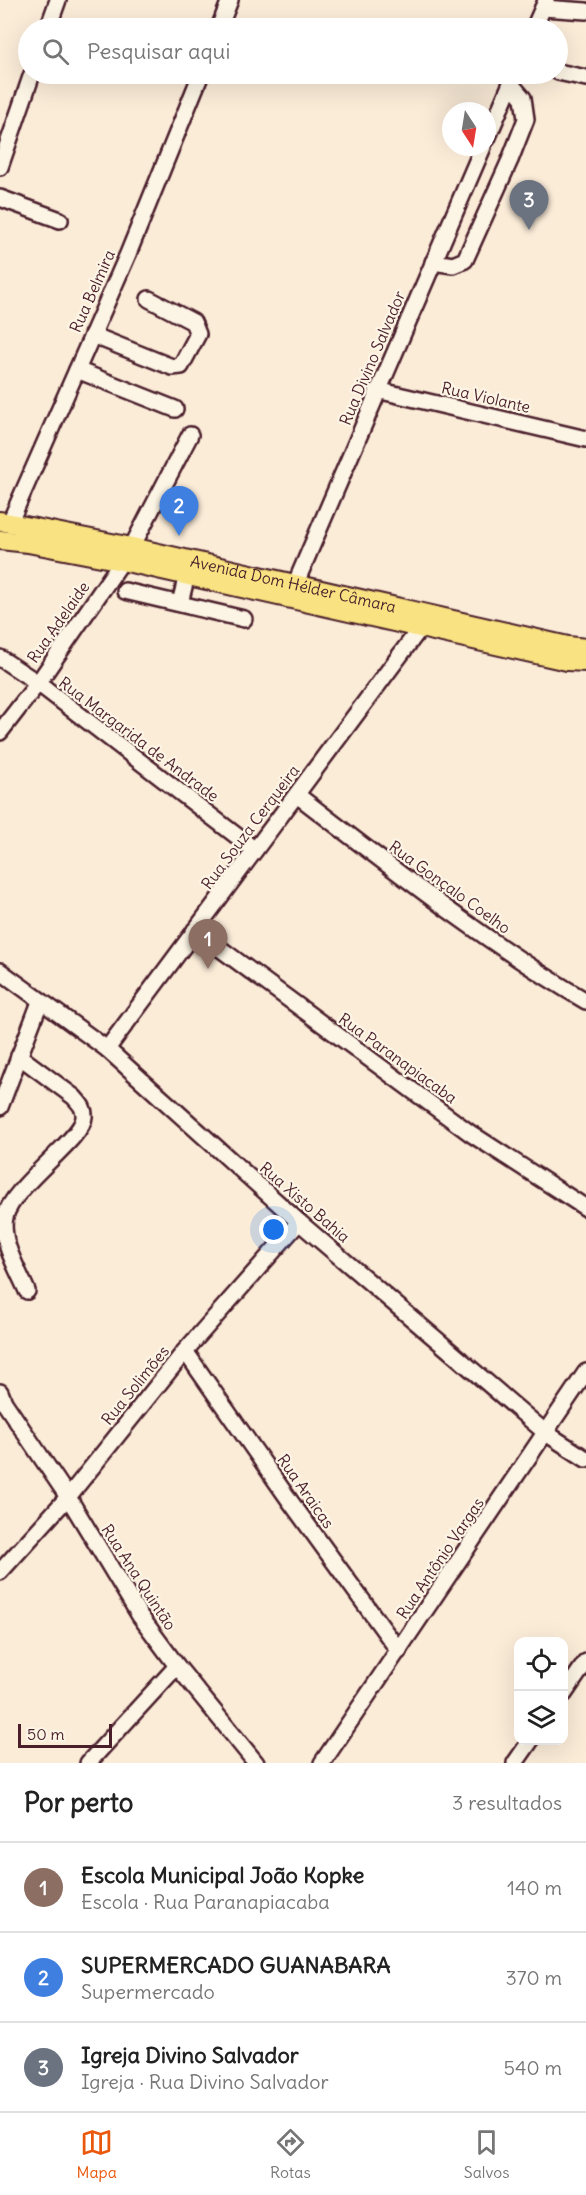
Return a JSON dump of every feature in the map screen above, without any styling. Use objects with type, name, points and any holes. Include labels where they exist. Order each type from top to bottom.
[{"type":"main road","name":"Avenida Dom Hélder Câmara","points":[[5,522],[127,554],[187,575],[567,661],[586,662]]},
{"type":"main road","name":"Avenida Dom Hélder Câmara","points":[[0,540],[127,554],[295,585],[557,644],[586,648]]},
{"type":"street","points":[[52,18],[58,0]]},
{"type":"street","points":[[223,18],[230,0]]},
{"type":"street","points":[[539,18],[545,4],[586,11]]},
{"type":"street","points":[[568,74],[586,78]]},
{"type":"street","points":[[0,166],[29,84]]},
{"type":"street","name":"Rua Belmira","points":[[5,522],[77,370],[128,254],[197,84]]},
{"type":"street","points":[[496,118],[511,84]]},
{"type":"street","points":[[433,262],[453,265],[465,260],[526,119],[523,98],[516,84]]},
{"type":"street","name":"Rua Divino Salvador","points":[[295,585],[479,156]]},
{"type":"street","points":[[0,198],[60,220]]},
{"type":"street","points":[[92,335],[172,367],[181,366],[198,334],[198,328],[193,322],[149,299]]},
{"type":"street","points":[[77,370],[175,409]]},
{"type":"street","name":"Rua Violante","points":[[377,390],[586,439]]},
{"type":"street","name":"Rua Adelaide","points":[[0,732],[38,683],[127,554],[190,435]]},
{"type":"street","points":[[180,603],[187,575]]},
{"type":"street","points":[[125,591],[244,620]]},
{"type":"street","name":"Rua Souza Cerqueira","points":[[107,1049],[421,627]]},
{"type":"street","name":"Rua Margarida de Andrade","points":[[0,658],[38,683],[255,850]]},
{"type":"street","name":"Rua Gonçalo Coelho","points":[[297,795],[460,920],[586,1001]]},
{"type":"street","name":"Rua Paranapiacaba","points":[[195,930],[470,1133],[586,1208]]},
{"type":"street","name":"Rua Xisto Bahia","points":[[0,971],[107,1049],[299,1222],[546,1434],[586,1459]]},
{"type":"street","points":[[0,1107],[40,1002]]},
{"type":"street","points":[[19,1056],[81,1104],[84,1115],[79,1130],[18,1195],[4,1218],[4,1238],[27,1291]]},
{"type":"street","name":"Rua Solimões","points":[[0,1572],[68,1497],[185,1351],[299,1222]]},
{"type":"street","name":"Rua Araicas","points":[[185,1351],[399,1651]]},
{"type":"street","name":"Rua Antônio Vargas","points":[[322,1763],[586,1372]]},
{"type":"street","name":"Rua Ana Quintão","points":[[1,1398],[68,1497],[140,1616],[177,1666],[256,1763]]},
{"type":"street","points":[[566,1691],[586,1662]]},
{"type":"street","points":[[88,1763],[177,1666]]},
{"type":"street","points":[[515,1763],[528,1745]]},
{"type":"place","name":"Igreja Divino Salvador","points":[[529,230]]},
{"type":"place","name":"SUPERMERCADO GUANABARA","points":[[179,536]]},
{"type":"place","name":"Escola Municipal João Kopke","points":[[208,969]]}]
